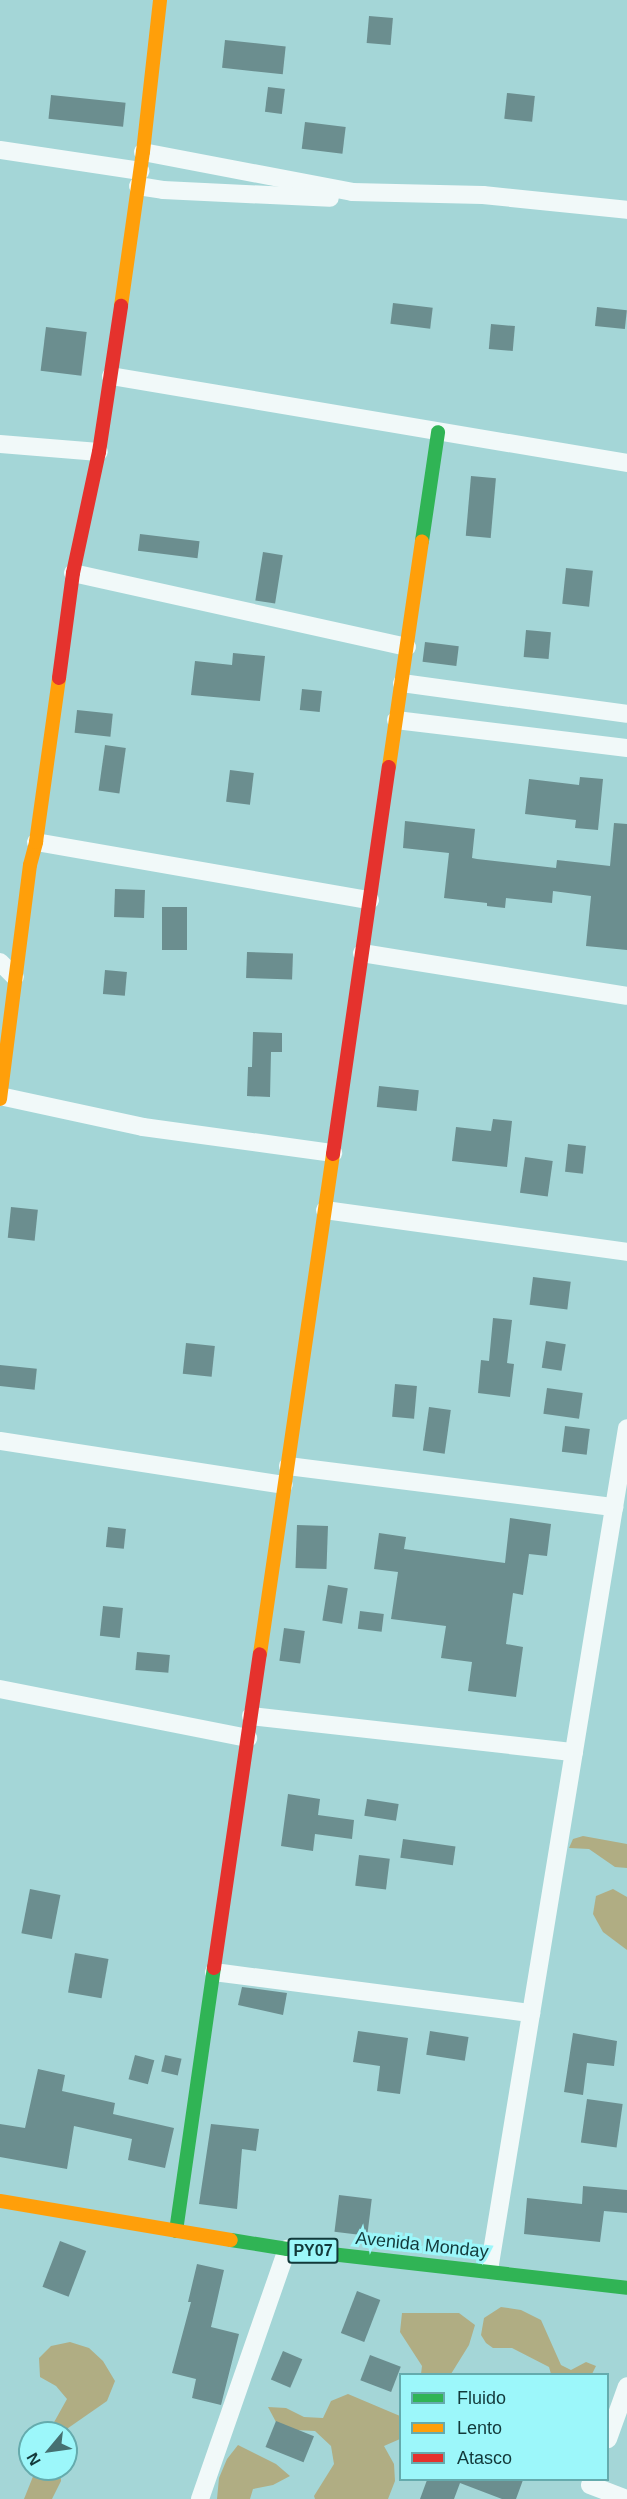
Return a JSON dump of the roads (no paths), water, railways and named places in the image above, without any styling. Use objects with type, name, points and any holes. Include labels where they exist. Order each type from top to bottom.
[{"type":"main road","points":[[0,1097],[30,865],[36,842],[73,573],[99,452],[111,375],[143,152],[160,0]]},
{"type":"main road","points":[[176,2231],[438,432]]},
{"type":"main road","name":"Avenida Monday","points":[[0,2201],[287,2249],[489,2270],[627,2288]]},
{"type":"street","points":[[0,150],[139,178],[163,190],[334,198],[352,192]]},
{"type":"street","points":[[143,152],[352,192],[483,195],[627,210]]},
{"type":"street","points":[[111,375],[627,463]]},
{"type":"street","points":[[0,444],[99,452]]},
{"type":"street","points":[[73,573],[407,647]]},
{"type":"street","points":[[402,683],[627,714]]},
{"type":"street","points":[[396,720],[627,748]]},
{"type":"street","points":[[36,842],[370,900]]},
{"type":"street","points":[[362,953],[627,996]]},
{"type":"street","points":[[0,962],[15,978]]},
{"type":"street","points":[[0,1097],[143,1127],[333,1153]]},
{"type":"street","points":[[325,1210],[627,1252]]},
{"type":"street","points":[[489,2270],[627,1428]]},
{"type":"street","points":[[0,1441],[284,1485]]},
{"type":"street","points":[[288,1466],[614,1507]]},
{"type":"street","points":[[0,1689],[248,1738]]},
{"type":"street","points":[[251,1716],[574,1752]]},
{"type":"street","points":[[214,1972],[531,2013]]},
{"type":"street","points":[[200,2499],[287,2249]]},
{"type":"street","points":[[609,2436],[627,2386]]},
{"type":"street","points":[[589,2488],[626,2499]]}]
